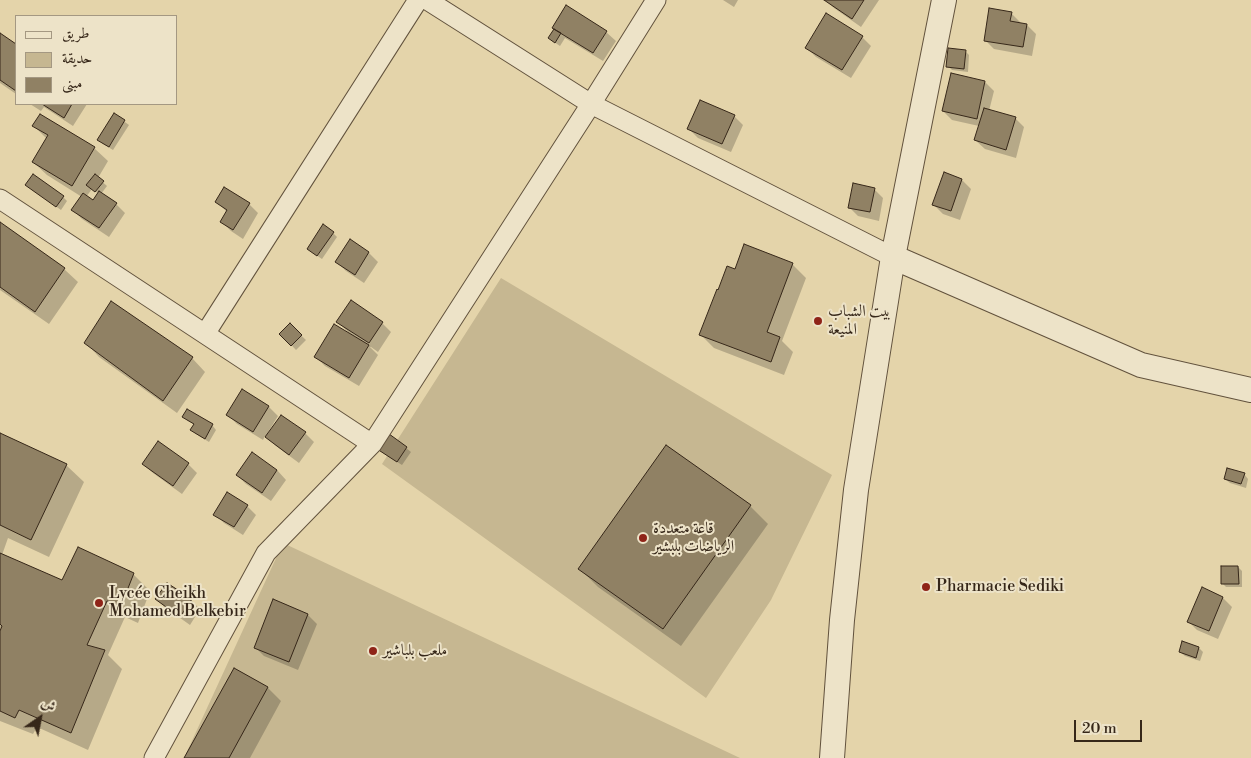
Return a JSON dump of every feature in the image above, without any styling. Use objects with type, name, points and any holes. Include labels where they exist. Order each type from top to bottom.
[{"type":"street","points":[[205,334],[418,0]]},
{"type":"street","points":[[427,0],[591,104],[893,257],[1141,365],[1251,390]]},
{"type":"street","points":[[154,758],[266,553],[372,444],[656,0]]},
{"type":"street","points":[[832,758],[842,620],[856,490],[893,257],[944,0]]},
{"type":"street","points":[[0,199],[372,444]]},
{"type":"green space","name":"قاعة متعددة الرياضات بلبشير","points":[[501,278],[832,475],[771,600],[706,698],[382,464]]},
{"type":"green space","name":"ملعب بلباشير","points":[[283,543],[740,758],[184,758]]},
{"type":"building","points":[[824,0],[864,0],[852,19]]},
{"type":"building","points":[[566,5],[607,31],[593,53],[552,28]]},
{"type":"building","points":[[989,8],[1012,12],[1010,21],[1027,24],[1023,47],[984,41]]},
{"type":"building","points":[[826,13],[863,36],[842,70],[805,48]]},
{"type":"building","points":[[554,29],[561,33],[555,43],[548,38]]},
{"type":"building","points":[[0,33],[15,43],[15,90],[0,80]]},
{"type":"building","points":[[948,48],[966,50],[964,69],[946,67]]},
{"type":"building","points":[[951,73],[985,81],[977,119],[942,111]]},
{"type":"building","points":[[700,100],[735,115],[722,144],[687,129]]},
{"type":"building","points":[[44,105],[71,105],[64,118]]},
{"type":"building","points":[[984,108],[1016,117],[1006,150],[974,140]]},
{"type":"building","points":[[114,113],[125,120],[109,147],[97,140]]},
{"type":"building","points":[[40,114],[95,147],[72,186],[32,162],[48,135],[32,126]]},
{"type":"building","points":[[944,172],[962,179],[951,211],[932,205]]},
{"type":"building","points":[[33,174],[64,196],[56,207],[25,185]]},
{"type":"building","points":[[95,174],[104,181],[95,192],[86,185]]},
{"type":"building","points":[[853,183],[875,188],[870,212],[848,208]]},
{"type":"building","points":[[224,187],[250,203],[233,230],[220,222],[227,210],[215,202]]},
{"type":"building","points":[[99,191],[117,203],[99,228],[71,210],[83,193],[93,200]]},
{"type":"building","points":[[0,222],[65,268],[35,312],[0,287]]},
{"type":"building","points":[[323,224],[334,232],[317,256],[307,249]]},
{"type":"building","points":[[350,239],[369,252],[355,275],[335,262]]},
{"type":"building","points":[[744,244],[793,263],[767,332],[780,337],[771,362],[699,335],[727,266],[735,269]]},
{"type":"building","points":[[351,300],[383,322],[369,343],[336,322]]},
{"type":"building","points":[[111,301],[193,357],[163,401],[84,343]]},
{"type":"building","points":[[290,323],[302,335],[291,346],[279,334]]},
{"type":"building","points":[[334,324],[369,345],[349,378],[314,357]]},
{"type":"building","points":[[242,389],[269,406],[253,432],[226,415]]},
{"type":"building","points":[[187,409],[213,424],[205,439],[190,430],[194,424],[182,417]]},
{"type":"building","points":[[281,415],[306,432],[289,455],[265,437]]},
{"type":"building","points":[[385,431],[407,447],[397,462],[374,447]]},
{"type":"building","points":[[0,433],[67,464],[31,540],[0,525]]},
{"type":"building","points":[[158,441],[189,463],[173,486],[142,464]]},
{"type":"building","points":[[666,445],[751,505],[663,629],[578,569]]},
{"type":"building","points":[[252,452],[277,470],[262,493],[236,475]]},
{"type":"building","points":[[1227,468],[1245,473],[1241,484],[1224,479]]},
{"type":"building","points":[[227,492],[248,505],[234,527],[213,515]]},
{"type":"building","points":[[78,547],[134,573],[121,606],[107,601],[87,645],[105,650],[71,733],[19,710],[15,718],[0,711],[0,631],[2,626],[0,624],[0,553],[62,580]]},
{"type":"building","points":[[1221,566],[1238,566],[1239,584],[1221,584]]},
{"type":"building","points":[[167,583],[192,599],[180,617],[155,599]]},
{"type":"building","points":[[1202,587],[1223,597],[1209,631],[1187,622]]},
{"type":"building","points":[[273,599],[308,614],[289,662],[254,648]]},
{"type":"building","points":[[1182,641],[1199,647],[1196,658],[1179,652]]},
{"type":"building","points":[[234,668],[268,687],[229,758],[184,758]]},
{"type":"place","name":"بيت الشباب المنيعة","points":[[818,321]]},
{"type":"place","name":"قاعة متعددة الرياضات بلبشير","points":[[643,538]]},
{"type":"place","name":"Pharmacie Sediki","points":[[926,587]]},
{"type":"place","name":"Lycée Cheikh Mohamed Belkebir","points":[[99,603]]},
{"type":"place","name":"ملعب بلباشير","points":[[373,651]]}]
